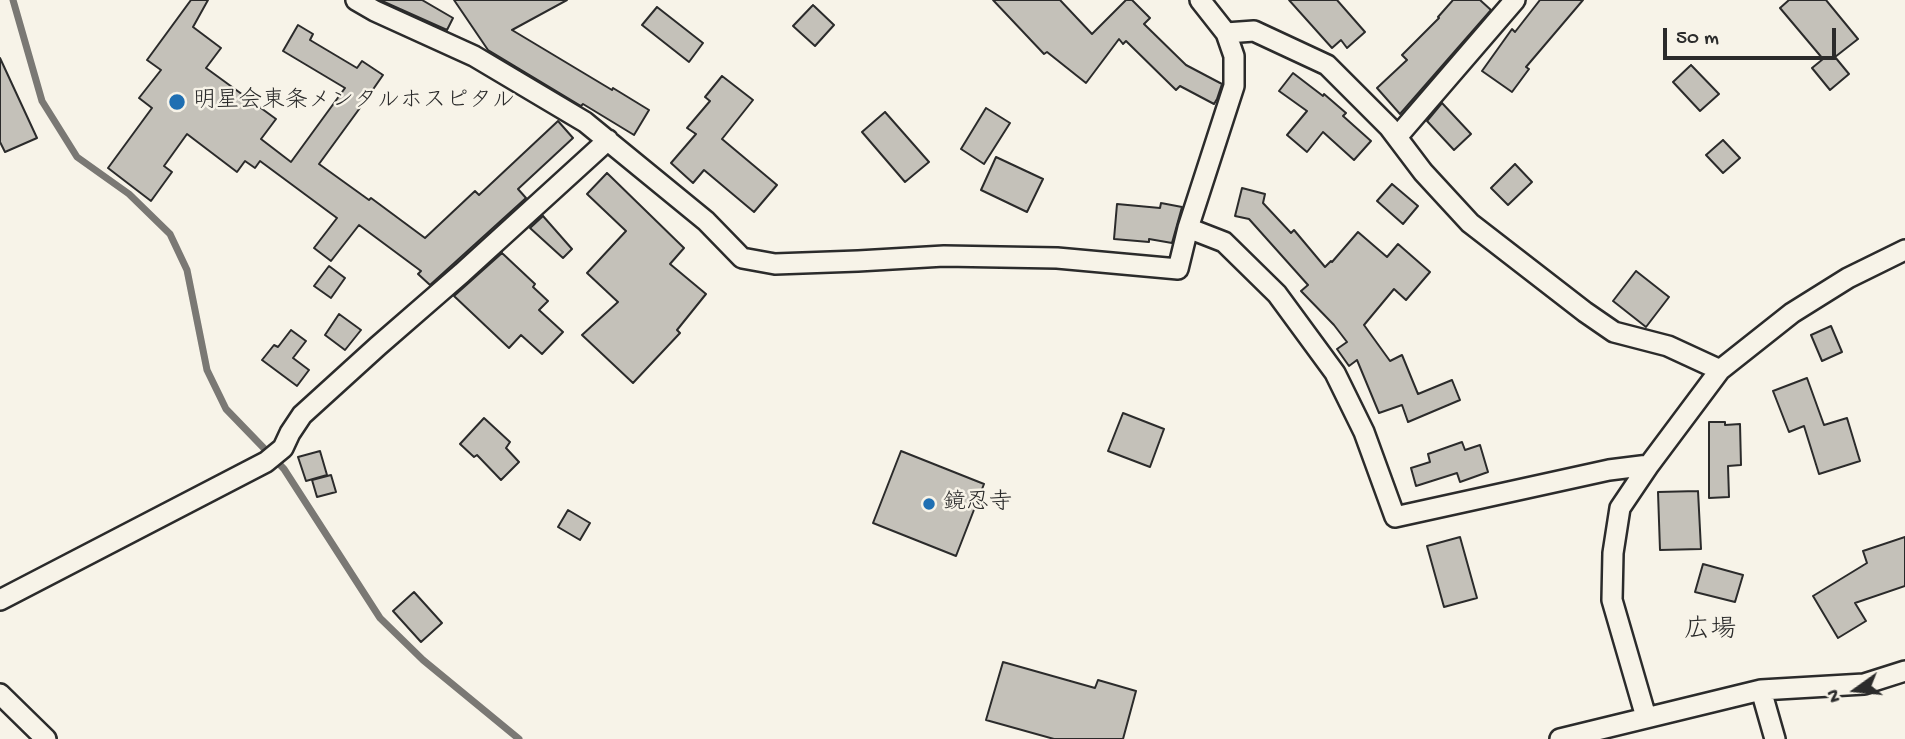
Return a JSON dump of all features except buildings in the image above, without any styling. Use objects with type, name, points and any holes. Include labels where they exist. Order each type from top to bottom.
[{"type":"street","points":[[356,0],[474,56],[585,122],[706,221],[742,258],[775,264],[944,256],[1057,258],[1178,270],[1188,228],[1234,86],[1234,56],[1226,33],[1200,0]]},
{"type":"street","points":[[1397,137],[1515,0]]},
{"type":"street","points":[[1226,33],[1254,31],[1327,65],[1389,127],[1423,172],[1470,223],[1614,332],[1668,346],[1720,370]]},
{"type":"street","points":[[0,600],[266,462],[283,447],[302,415],[608,140]]},
{"type":"street","points":[[1188,228],[1224,242],[1277,294],[1335,373],[1364,432],[1395,517],[1609,470],[1649,465]]},
{"type":"street","points":[[1646,716],[1612,600],[1613,553],[1620,508],[1720,370],[1792,313],[1848,278],[1905,250]]},
{"type":"street","points":[[1560,739],[1761,690],[1864,684],[1905,671]]},
{"type":"street","points":[[1761,690],[1775,739]]},
{"type":"street","points":[[0,694],[46,739]]},
{"type":"waterway","points":[[13,0],[42,101],[77,157],[129,194],[170,234],[187,270],[207,370],[226,409],[284,469],[380,618],[423,660],[519,739]]},
{"type":"place","name":"明星会東条メンタルホスピタル","points":[[177,102]]},
{"type":"place","name":"鏡忍寺","points":[[929,504]]},
{"type":"district","name":"広場","points":[[1710,632]]}]
